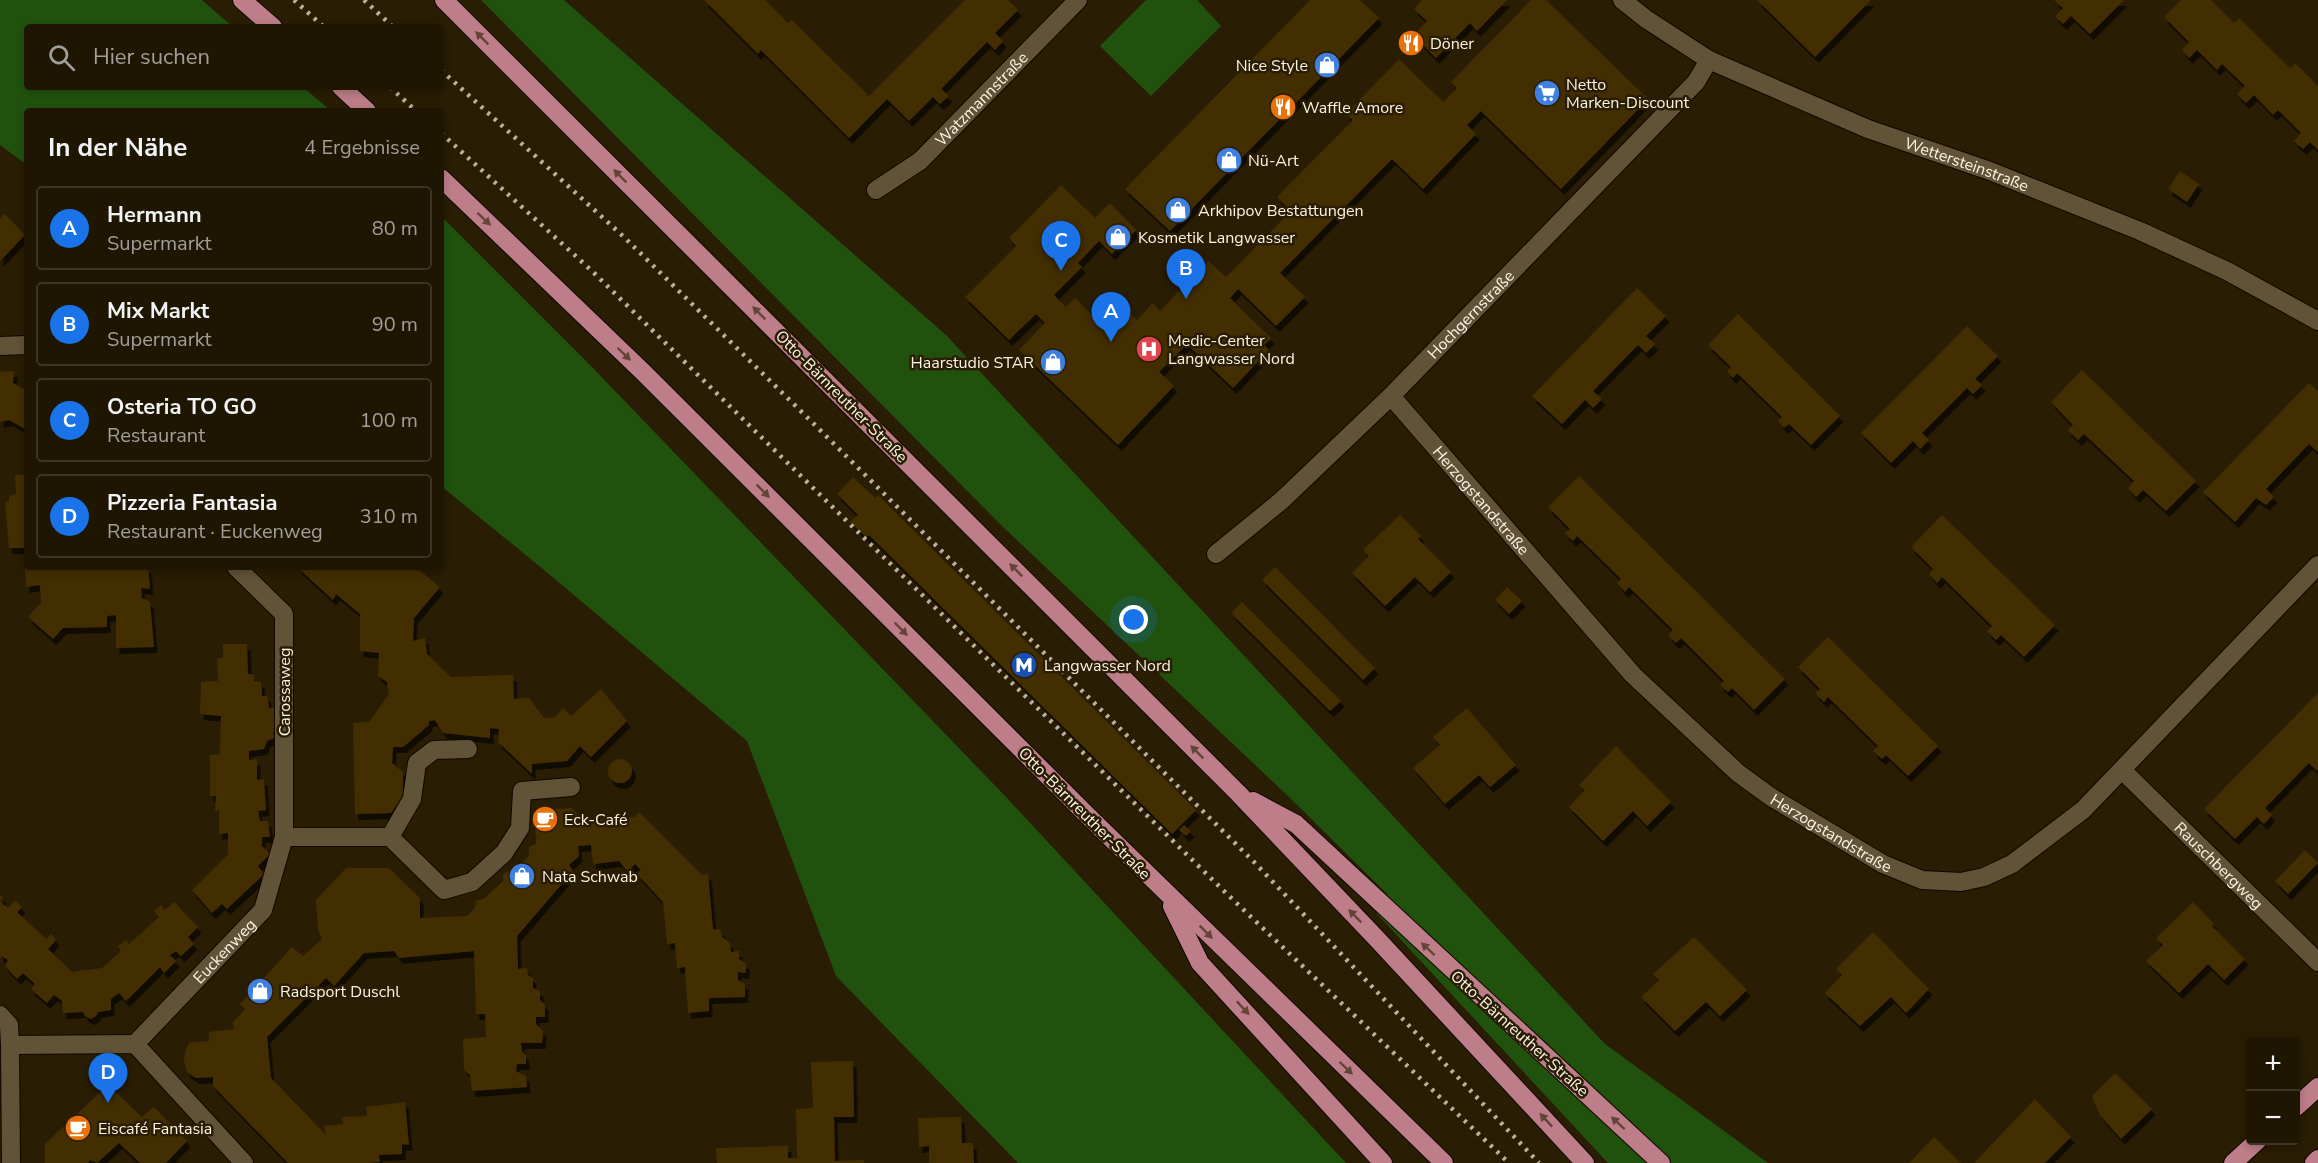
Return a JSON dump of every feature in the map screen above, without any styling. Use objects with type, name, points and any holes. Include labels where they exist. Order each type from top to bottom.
[{"type":"main road","points":[[242,0],[270,24]]},
{"type":"main road","name":"Otto-Bärnreuther-Straße","points":[[444,0],[1238,794],[1377,939],[1585,1163]]},
{"type":"main road","points":[[344,90],[364,108]]},
{"type":"main road","name":"Otto-Bärnreuther-Straße","points":[[444,181],[683,411],[1164,891],[1444,1163]]},
{"type":"main road","name":"Otto-Bärnreuther-Straße","points":[[1238,794],[1296,825],[1661,1163]]},
{"type":"main road","name":"Otto-Bärnreuther-Straße","points":[[1164,891],[1200,963],[1383,1163]]},
{"type":"main road","points":[[2300,1103],[2318,1087]]},
{"type":"main road","points":[[2233,1163],[2253,1145]]},
{"type":"main road","points":[[2314,1163],[2318,1159]]},
{"type":"street","name":"Watzmannstraße","points":[[876,190],[920,161],[1078,0]]},
{"type":"street","name":"Wettersteinstraße","points":[[1622,0],[1646,19],[1709,60],[1868,129],[1990,171],[2140,231],[2227,271],[2318,321]]},
{"type":"street","name":"Hochgernstraße","points":[[1216,554],[1281,501],[1391,396],[1696,82],[1709,60]]},
{"type":"street","points":[[0,345],[24,345]]},
{"type":"street","name":"Herzogstandstraße","points":[[1391,396],[1633,675],[1738,773],[1771,796],[1883,864],[1922,880],[1961,882],[1984,877],[2012,864],[2083,810],[2318,565]]},
{"type":"street","name":"Carossaweg","points":[[239,570],[284,614],[284,837]]},
{"type":"street","points":[[390,837],[412,799],[417,763],[434,750],[468,749]]},
{"type":"street","name":"Rauschbergweg","points":[[2122,770],[2318,962]]},
{"type":"street","points":[[284,837],[390,837],[444,890],[472,882],[504,853],[520,828],[522,791],[571,787]]},
{"type":"street","name":"Euckenweg","points":[[135,1044],[263,910],[284,837]]},
{"type":"street","points":[[0,1015],[9,1025],[11,1163]]},
{"type":"street","points":[[10,1045],[135,1044],[244,1163]]},
{"type":"green space","points":[[0,0],[202,0],[230,24],[24,24],[24,90],[306,90],[328,108],[24,108],[24,163],[0,145]]},
{"type":"green space","points":[[481,0],[564,0],[946,335],[1605,1044],[1768,1163],[1608,1163],[1377,914],[1388,895],[1288,796],[1002,526]]},
{"type":"green space","points":[[1146,0],[1197,0],[1221,26],[1151,96],[1100,46]]},
{"type":"green space","points":[[444,219],[589,364],[1006,797],[1346,1163],[1018,1163],[836,976],[747,741],[444,488]]},
{"type":"building","points":[[704,0],[765,0],[788,23],[792,20],[869,96],[965,0],[1008,0],[1018,10],[995,33],[1003,41],[995,50],[987,42],[941,89],[949,96],[940,104],[933,97],[909,121],[887,99],[849,138],[761,50],[758,54]]},
{"type":"building","points":[[1310,0],[1360,0],[1379,18],[1170,231],[1125,189]]},
{"type":"building","points":[[1422,0],[1507,0],[1477,31],[1470,23],[1436,58],[1413,35],[1427,21],[1414,9]]},
{"type":"building","points":[[1531,0],[1546,0],[1648,99],[1561,189],[1481,111],[1467,125],[1476,134],[1423,189],[1392,159],[1280,273],[1305,297],[1276,326],[1238,289],[1230,298],[1271,338],[1264,345],[1269,350],[1233,388],[1187,344],[1159,372],[1174,386],[1118,445],[1019,350],[1045,323],[1036,314],[1009,340],[965,297],[1016,246],[1009,238],[1061,185],[1095,218],[1110,203],[1136,230],[1112,254],[1099,241],[1078,263],[1082,267],[1054,295],[1066,307],[1075,298],[1099,322],[1118,302],[1137,320],[1153,303],[1160,311],[1208,261],[1226,277],[1291,211],[1277,197],[1353,120],[1346,114],[1399,59],[1443,102],[1457,88],[1451,82]]},
{"type":"building","points":[[1757,0],[1871,0],[1815,57]]},
{"type":"building","points":[[2054,0],[2124,0],[2090,34],[2071,16],[2063,24],[2055,16],[2063,8]]},
{"type":"building","points":[[2181,0],[2211,0],[2234,23],[2239,18],[2290,68],[2295,63],[2318,86],[2318,150],[2310,142],[2303,149],[2294,141],[2301,133],[2278,110],[2273,115],[2254,95],[2246,103],[2237,94],[2245,86],[2222,64],[2217,70],[2197,50],[2189,58],[2182,50],[2189,42],[2164,17]]},
{"type":"building","points":[[2180,171],[2199,184],[2187,202],[2168,189]]},
{"type":"building","points":[[5,214],[24,236],[0,261],[0,218]]},
{"type":"building","points":[[1637,288],[1666,316],[1646,336],[1655,344],[1646,353],[1638,345],[1593,391],[1602,399],[1593,408],[1585,400],[1562,424],[1532,396]]},
{"type":"building","points":[[1738,314],[1840,416],[1811,445],[1789,424],[1784,428],[1778,421],[1782,417],[1737,373],[1733,378],[1727,371],[1731,367],[1708,345]]},
{"type":"building","points":[[1967,326],[1998,356],[1975,379],[1982,385],[1973,394],[1967,388],[1922,433],[1929,440],[1920,449],[1913,441],[1891,463],[1861,433]]},
{"type":"building","points":[[2082,370],[2196,481],[2166,511],[2143,490],[2136,497],[2128,488],[2134,481],[2084,434],[2078,440],[2068,430],[2073,425],[2051,402]]},
{"type":"building","points":[[14,371],[13,383],[24,389],[24,428],[9,420],[0,422],[0,372]]},
{"type":"building","points":[[2309,383],[2318,391],[2318,452],[2309,444],[2266,489],[2274,497],[2266,505],[2256,498],[2235,522],[2203,492]]},
{"type":"building","points":[[24,474],[24,548],[9,548],[5,502],[9,502],[9,496],[16,494],[15,475]]},
{"type":"building","points":[[1579,476],[1785,679],[1754,710],[1732,688],[1728,692],[1720,685],[1724,681],[1681,638],[1676,643],[1668,635],[1673,630],[1629,587],[1625,592],[1617,583],[1621,579],[1577,536],[1573,541],[1565,533],[1570,529],[1548,507]]},
{"type":"building","points":[[853,477],[875,498],[878,495],[1196,810],[1172,834],[869,535],[866,537],[850,522],[858,515],[837,494]]},
{"type":"building","points":[[1400,515],[1421,536],[1418,539],[1451,572],[1430,592],[1415,577],[1385,606],[1352,573],[1369,556],[1363,550]]},
{"type":"building","points":[[1942,515],[2055,625],[2024,657],[2001,635],[1996,640],[1987,631],[1992,626],[1942,577],[1937,583],[1929,574],[1933,569],[1911,547]]},
{"type":"building","points":[[1275,567],[1375,668],[1363,680],[1262,580]]},
{"type":"building","points":[[25,570],[148,570],[150,589],[141,588],[142,598],[150,602],[154,647],[116,648],[116,615],[107,616],[107,627],[63,628],[53,639],[28,617],[41,603],[40,585],[26,587]]},
{"type":"building","points":[[300,570],[419,570],[440,587],[414,618],[413,641],[425,638],[427,654],[451,677],[513,675],[514,699],[529,698],[544,718],[555,717],[563,708],[571,716],[601,689],[627,721],[591,757],[580,746],[567,761],[532,764],[532,774],[498,742],[499,729],[490,728],[490,738],[443,733],[435,720],[429,721],[429,725],[403,747],[393,747],[392,763],[403,772],[403,796],[391,813],[355,814],[353,723],[369,722],[389,694],[387,682],[378,676],[379,653],[360,651],[360,614],[336,594],[333,600]]},
{"type":"building","points":[[1507,587],[1522,601],[1509,614],[1495,600]]},
{"type":"building","points":[[1242,602],[1341,701],[1330,711],[1231,613]]},
{"type":"building","points":[[1828,637],[1938,746],[1908,776],[1886,755],[1882,759],[1873,751],[1878,746],[1828,697],[1824,702],[1815,693],[1820,689],[1798,667]]},
{"type":"building","points":[[223,644],[247,644],[248,674],[254,675],[254,681],[261,682],[262,696],[267,696],[269,708],[282,707],[282,732],[273,732],[274,738],[267,741],[264,749],[249,751],[249,760],[257,759],[257,780],[264,779],[266,810],[258,811],[260,821],[268,821],[270,837],[262,837],[262,846],[270,854],[258,866],[264,874],[227,909],[222,904],[212,913],[192,890],[228,854],[228,833],[219,834],[219,811],[215,811],[216,796],[210,796],[210,755],[220,754],[221,716],[200,714],[201,682],[218,681],[217,658],[223,658]]},
{"type":"building","points":[[2318,693],[2317,771],[2309,763],[2265,808],[2272,815],[2264,824],[2257,817],[2235,839],[2204,809]]},
{"type":"building","points":[[1467,708],[1516,765],[1490,787],[1479,775],[1445,804],[1413,768],[1440,745],[1433,737]]},
{"type":"building","points":[[1616,746],[1671,802],[1647,826],[1633,811],[1603,841],[1569,807],[1585,790],[1579,785]]},
{"type":"building","points":[[620,759],[625,760],[631,766],[631,776],[625,782],[620,783],[615,782],[609,776],[608,771],[609,766],[615,760]]},
{"type":"building","points":[[571,808],[577,813],[577,826],[590,825],[589,820],[634,817],[639,812],[702,875],[708,874],[713,929],[721,930],[722,937],[730,943],[731,952],[739,951],[739,959],[746,964],[746,973],[738,972],[738,980],[745,984],[745,997],[709,998],[709,1011],[688,1013],[685,967],[677,968],[675,943],[667,944],[663,902],[637,874],[641,870],[635,864],[628,872],[619,861],[593,864],[591,845],[578,846],[579,856],[569,865],[573,871],[517,936],[518,969],[527,968],[528,975],[533,978],[533,988],[540,991],[540,1000],[545,1005],[545,1017],[536,1017],[536,1024],[543,1031],[542,1043],[521,1043],[522,1051],[526,1056],[526,1064],[517,1064],[516,1071],[526,1076],[527,1087],[472,1091],[470,1075],[464,1070],[463,1039],[486,1037],[485,1014],[476,1014],[474,951],[399,958],[394,951],[364,953],[334,986],[326,978],[267,1037],[271,1078],[326,1135],[324,1126],[343,1124],[342,1117],[367,1116],[366,1107],[405,1102],[409,1145],[402,1144],[402,1154],[379,1155],[380,1162],[368,1163],[288,1163],[213,1086],[213,1077],[196,1078],[188,1073],[184,1063],[189,1043],[209,1041],[209,1032],[234,1029],[233,1022],[245,1009],[240,1004],[292,947],[303,956],[322,939],[318,929],[316,900],[346,868],[389,868],[420,898],[420,918],[467,916],[474,909],[476,901],[485,898],[503,881],[503,874],[512,872],[529,856],[529,847],[536,844],[535,811]]},
{"type":"building","points":[[1184,825],[1191,831],[1186,836],[1179,830]]},
{"type":"building","points":[[2305,850],[2318,863],[2288,894],[2275,881]]},
{"type":"building","points":[[15,900],[22,907],[17,912],[46,939],[51,934],[56,940],[48,949],[72,972],[102,968],[121,951],[118,946],[126,940],[129,944],[159,917],[154,911],[161,905],[165,910],[174,902],[198,927],[188,937],[194,944],[181,956],[176,951],[170,955],[176,961],[164,973],[160,967],[126,1001],[119,993],[111,999],[111,1010],[98,1012],[91,1019],[83,1012],[63,1013],[62,1001],[54,995],[47,1003],[31,989],[35,984],[23,973],[17,979],[5,966],[8,960],[2,956],[0,959],[0,902],[8,908]]},
{"type":"building","points":[[2193,902],[2214,924],[2212,926],[2245,959],[2224,980],[2208,964],[2179,993],[2146,961],[2163,945],[2156,938]]},
{"type":"building","points":[[1873,932],[1929,989],[1906,1013],[1891,997],[1860,1026],[1825,993],[1842,975],[1836,969]]},
{"type":"building","points":[[1694,937],[1747,990],[1720,1016],[1706,1002],[1675,1031],[1641,997],[1659,980],[1653,974]]},
{"type":"building","points":[[853,1061],[854,1117],[834,1117],[835,1161],[864,1160],[864,1163],[717,1163],[716,1148],[788,1146],[788,1158],[797,1158],[796,1109],[813,1108],[811,1062]]},
{"type":"building","points":[[2115,1073],[2152,1109],[2121,1139],[2100,1115],[2092,1096]]},
{"type":"building","points":[[108,1085],[142,1117],[154,1107],[187,1141],[166,1163],[140,1163],[119,1143],[97,1163],[90,1160],[88,1163],[45,1163],[45,1144]]},
{"type":"building","points":[[2035,1099],[2071,1137],[2045,1163],[1974,1163]]},
{"type":"building","points":[[961,1117],[962,1143],[973,1143],[974,1163],[929,1163],[929,1146],[919,1147],[918,1118]]},
{"type":"building","points":[[1934,1137],[1961,1163],[1909,1163]]},
{"type":"railway","points":[[294,0],[321,24]]},
{"type":"railway","points":[[364,0],[390,24]]},
{"type":"railway","points":[[444,73],[624,237],[1255,863],[1539,1163]]},
{"type":"railway","points":[[393,90],[413,108]]},
{"type":"railway","points":[[444,136],[592,271],[1226,893],[1509,1163]]},
{"type":"place","name":"Döner","points":[[1411,43]]},
{"type":"place","name":"Nice Style","points":[[1327,65]]},
{"type":"place","name":"Netto Marken-Discount","points":[[1547,93]]},
{"type":"place","name":"Waffle Amore","points":[[1283,107]]},
{"type":"place","name":"Nü-Art","points":[[1229,160]]},
{"type":"place","name":"Arkhipov Bestattungen","points":[[1178,210]]},
{"type":"place","name":"Kosmetik Langwasser","points":[[1118,237]]},
{"type":"place","name":"Osteria TO GO","points":[[1061,271]]},
{"type":"place","name":"Mix Markt","points":[[1186,299]]},
{"type":"place","name":"Hermann","points":[[1111,342]]},
{"type":"place","name":"Medic-Center Langwasser Nord","points":[[1149,349]]},
{"type":"place","name":"Haarstudio STAR","points":[[1053,362]]},
{"type":"place","name":"Langwasser Nord","points":[[1024,665]]},
{"type":"place","name":"Eck-Café","points":[[545,819]]},
{"type":"place","name":"Nata Schwab","points":[[522,876]]},
{"type":"place","name":"Radsport Duschl","points":[[260,991]]},
{"type":"place","name":"Pizzeria Fantasia","points":[[108,1103]]},
{"type":"place","name":"Eiscafé Fantasia","points":[[78,1128]]}]
